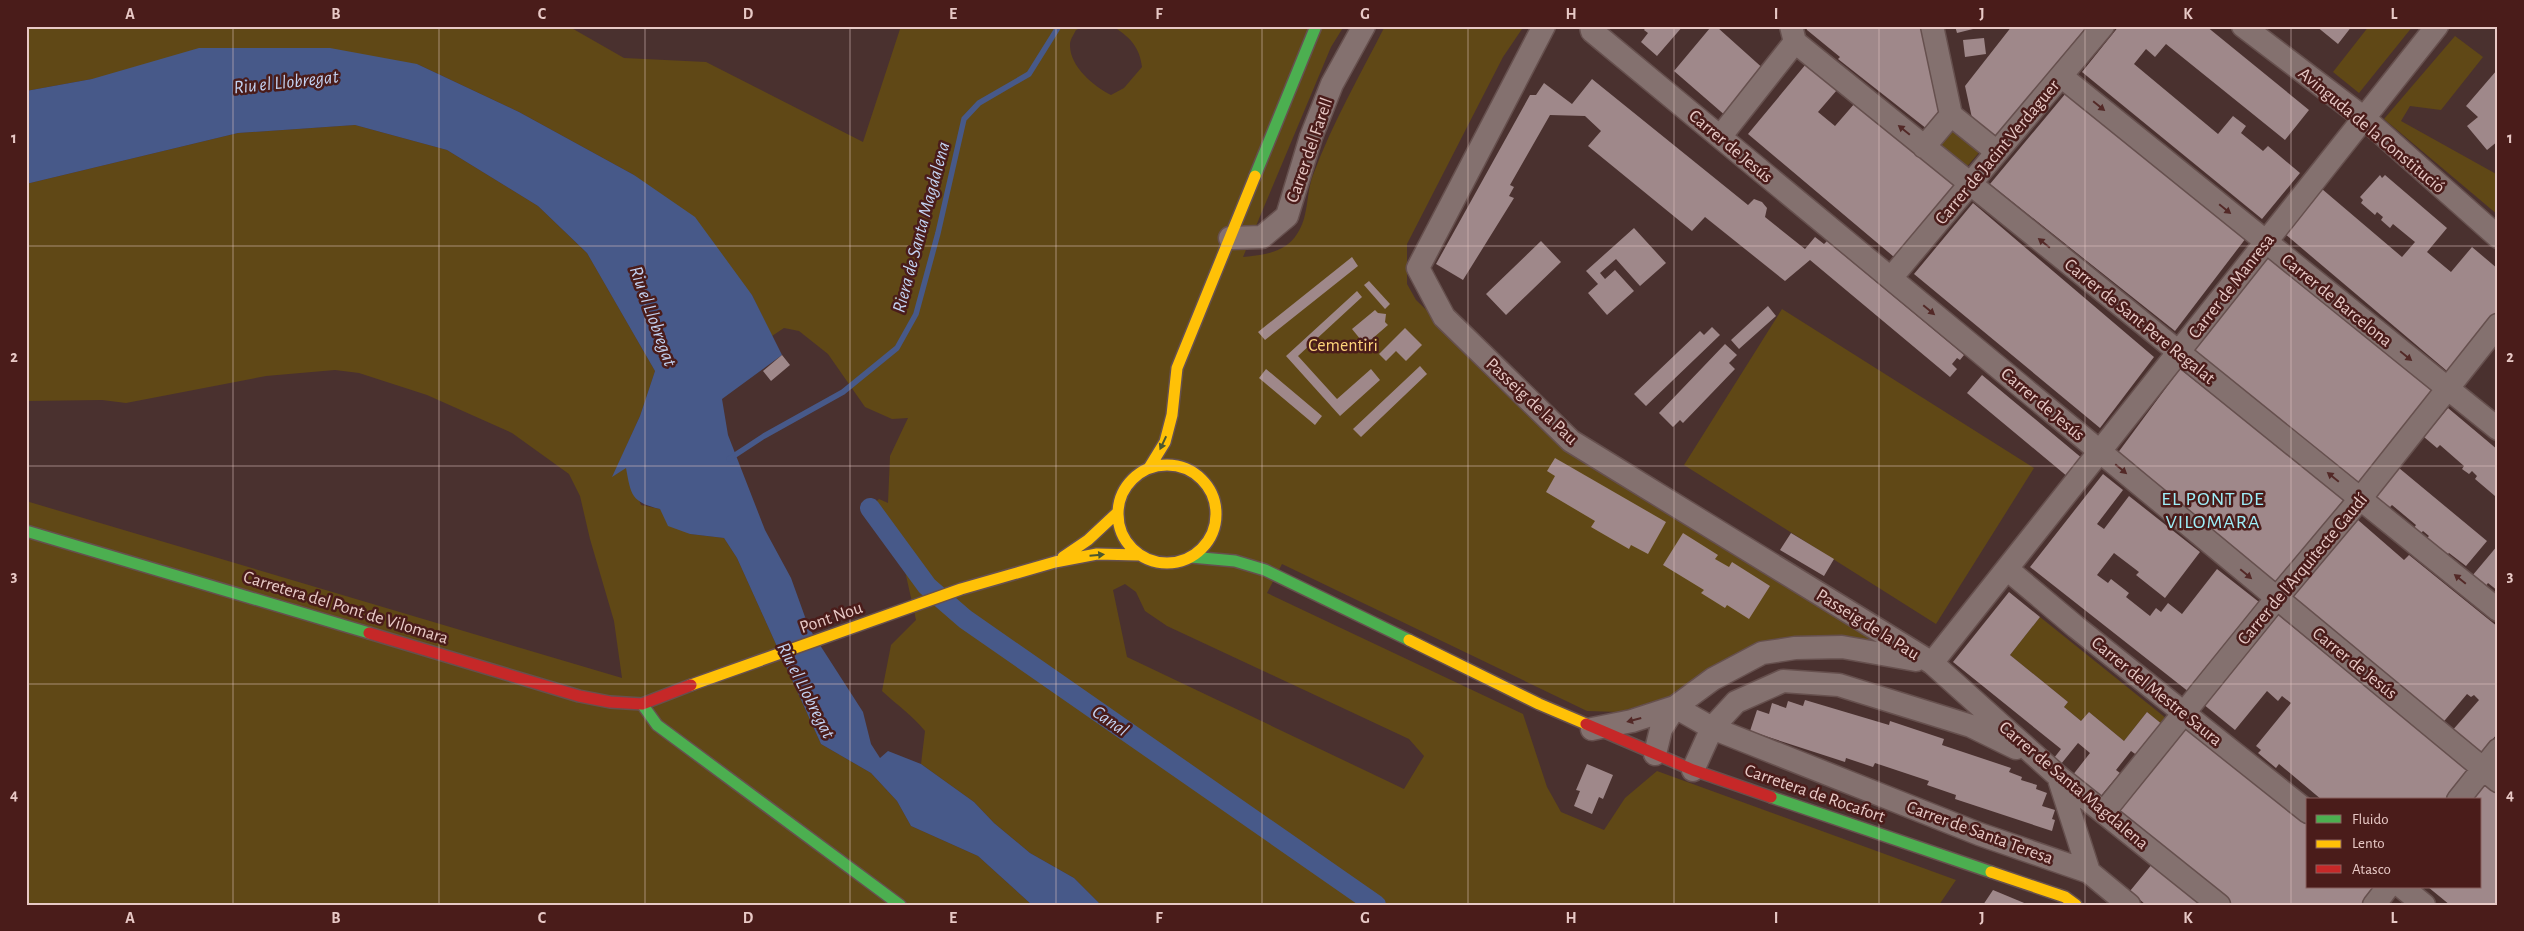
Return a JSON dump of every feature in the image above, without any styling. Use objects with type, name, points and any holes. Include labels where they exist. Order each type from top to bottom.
[{"type":"street","points":[[1149,468],[1165,442],[1172,415],[1177,368],[1316,26]]},
{"type":"street","name":"Carrer del Farell","points":[[1230,238],[1262,237],[1287,216],[1311,137],[1332,84],[1364,26]]},
{"type":"street","name":"Passeig de la Pau","points":[[1544,26],[1418,268],[1444,317],[1571,441],[1932,663]]},
{"type":"street","name":"Carrer de Jesús","points":[[1591,26],[1592,31],[2490,775]]},
{"type":"street","points":[[1932,26],[1951,115],[1997,152]]},
{"type":"street","name":"Carrer de Jacint Verdaguer","points":[[1891,278],[2103,26]]},
{"type":"street","name":"Avinguda de la Constitució","points":[[2243,26],[2364,118],[2498,237]]},
{"type":"street","name":"Carrer de Manresa","points":[[1932,663],[2437,26]]},
{"type":"street","points":[[1720,137],[1793,34]]},
{"type":"street","name":"Carrer de Sant Pere Regalat","points":[[1793,34],[1924,147],[2498,610]]},
{"type":"street","name":"Carrer de Barcelona","points":[[2061,76],[2498,430]]},
{"type":"street","points":[[1924,147],[1951,115]]},
{"type":"street","name":"Carrer de l'Arquitecte Gaudí","points":[[2104,812],[2276,599],[2360,499],[2498,326]]},
{"type":"street","points":[[1172,415],[1178,443]]},
{"type":"street","points":[[1187,458],[1195,474],[1212,494],[1216,520],[1225,533]]},
{"type":"street","points":[[1139,554],[1125,539],[1120,526],[1118,512],[1121,497],[1128,484],[1138,474],[1149,468],[1168,465],[1187,469],[1195,474]]},
{"type":"street","points":[[1055,562],[1088,540],[1118,512]]},
{"type":"street","points":[[1191,556],[1205,545],[1216,520]]},
{"type":"street","name":"Carretera del Pont de Vilomara","points":[[26,530],[579,696],[610,702],[642,704]]},
{"type":"street","points":[[1234,546],[1239,553],[1265,570]]},
{"type":"street","points":[[1055,562],[1097,554],[1139,554],[1165,563],[1191,556],[1234,560],[1265,570]]},
{"type":"street","name":"Pont Nou","points":[[642,704],[656,696],[961,590],[1055,562]]},
{"type":"street","name":"Carrer del Mestre Saura","points":[[2007,569],[2306,810]]},
{"type":"street","name":"Carretera de Rocafort","points":[[1265,570],[1592,728],[1693,770],[2065,897],[2076,905]]},
{"type":"street","points":[[1592,728],[1632,721],[1675,707],[1713,679],[1762,653],[1795,648],[1842,648],[1932,663]]},
{"type":"street","name":"Carrer de Santa Magdalena","points":[[1932,663],[2058,776],[2219,905]]},
{"type":"street","points":[[1693,770],[1712,728],[1736,702],[1784,681],[1839,685],[1971,726],[2040,759]]},
{"type":"street","points":[[642,704],[657,725],[900,905]]},
{"type":"street","points":[[1655,754],[1661,729],[1675,707]]},
{"type":"street","name":"Carrer de Santa Teresa","points":[[1675,707],[1712,728],[1979,834],[2089,872],[2129,905]]},
{"type":"street","points":[[2461,798],[2490,775],[2498,750]]},
{"type":"street","points":[[2058,776],[2089,872]]},
{"type":"street","points":[[2374,905],[2387,888]]},
{"type":"street","points":[[2403,888],[2424,905]]},
{"type":"green space","name":"Cementiri","points":[[26,26],[568,26],[624,58],[706,62],[863,142],[901,26],[1085,26],[1076,30],[1071,41],[1073,60],[1090,81],[1111,95],[1124,88],[1142,67],[1139,54],[1133,43],[1112,26],[1344,26],[1331,47],[1243,257],[1273,252],[1286,245],[1297,234],[1304,220],[1313,175],[1329,137],[1385,26],[1524,26],[1503,57],[1407,244],[1407,284],[1416,300],[1563,442],[1887,644],[1827,635],[1774,639],[1722,664],[1668,697],[1619,712],[1587,711],[1282,564],[1267,593],[1523,714],[1547,787],[1561,812],[1604,830],[1625,798],[1657,771],[1956,880],[1939,905],[1101,905],[1074,878],[1030,853],[994,823],[974,802],[921,764],[925,731],[882,691],[891,645],[916,620],[903,562],[864,512],[879,499],[888,503],[890,456],[908,418],[892,419],[865,407],[828,354],[799,331],[784,328],[772,336],[752,295],[634,175],[519,112],[417,64],[92,79],[26,91]],"holes":[[[1125,584],[1136,592],[1145,611],[1167,626],[1409,739],[1424,756],[1404,789],[1127,657],[1113,590]]]},
{"type":"green space","points":[[2369,26],[2413,26],[2359,93],[2333,72]]},
{"type":"green space","points":[[2455,36],[2483,57],[2441,110],[2410,106],[2401,121],[2498,175],[2498,215],[2384,119]]},
{"type":"green space","points":[[1952,124],[1982,149],[1965,169],[1935,145]]},
{"type":"green space","points":[[355,125],[447,150],[538,206],[587,253],[655,371],[640,416],[613,476],[626,467],[641,505],[660,509],[690,534],[724,538],[737,558],[821,744],[871,773],[897,801],[911,826],[978,856],[1032,905],[26,905],[26,501],[622,678],[614,621],[590,539],[580,496],[569,474],[512,433],[427,395],[359,373],[335,370],[266,376],[126,403],[102,400],[26,401],[26,184],[238,133]]},
{"type":"green space","points":[[1782,309],[2034,468],[1936,624],[1684,465]]},
{"type":"green space","points":[[2040,617],[2167,719],[2163,725],[2147,712],[2124,741],[2089,712],[2081,721],[2064,707],[2068,702],[2010,655]]},
{"type":"water","name":"Riu el Llobregat","points":[[199,48],[330,48],[417,64],[519,112],[634,175],[695,217],[752,295],[782,355],[722,399],[728,435],[765,530],[791,578],[809,628],[863,712],[871,744],[880,758],[888,751],[921,764],[974,802],[994,823],[1030,853],[1074,878],[1101,905],[1032,905],[978,856],[911,826],[897,801],[871,773],[821,744],[737,558],[724,538],[690,534],[668,526],[660,509],[643,503],[634,496],[629,485],[626,468],[612,477],[640,416],[655,371],[587,253],[538,206],[447,150],[355,125],[238,133],[26,184],[26,91],[92,79]]},
{"type":"building","points":[[1647,26],[1683,26],[1657,56],[1641,42],[1648,33],[1644,30]]},
{"type":"building","points":[[1708,26],[1724,26],[1718,28],[1766,71],[1727,117],[1674,71],[1710,28]]},
{"type":"building","points":[[1806,26],[1928,26],[1946,104],[1927,129],[1838,59],[1840,57],[1807,30]]},
{"type":"building","points":[[1955,26],[1981,26],[1981,27],[1957,33]]},
{"type":"building","points":[[2012,26],[2087,26],[1996,137],[1972,118],[1965,86]]},
{"type":"building","points":[[2119,26],[2206,26],[2309,110],[2285,140],[2166,44],[2155,57],[2146,49],[2134,64],[2218,134],[2233,116],[2246,126],[2241,133],[2263,151],[2268,146],[2300,173],[2262,219],[2082,72]]},
{"type":"building","points":[[2316,26],[2352,26],[2338,44]]},
{"type":"building","points":[[1984,38],[1986,54],[1965,57],[1963,40]]},
{"type":"building","points":[[1806,64],[1837,90],[1818,112],[1835,126],[1855,103],[1954,186],[1894,257],[1748,134]]},
{"type":"building","points":[[2497,70],[2498,141],[2487,150],[2467,126],[2478,117],[2466,106]]},
{"type":"building","points":[[1592,79],[1748,205],[1754,199],[1762,202],[1767,208],[1765,217],[1805,249],[1815,237],[1824,244],[1827,241],[1964,355],[1960,360],[1957,358],[1952,364],[1957,369],[1950,377],[1810,260],[1785,281],[1705,217],[1692,231],[1588,146],[1601,131],[1585,116],[1550,115],[1510,185],[1514,187],[1509,196],[1514,198],[1463,280],[1436,264],[1530,95],[1536,95],[1544,83],[1572,104]]},
{"type":"building","points":[[2066,93],[2246,238],[2175,331],[1990,184]]},
{"type":"building","points":[[2380,175],[2382,178],[2385,175],[2447,228],[2427,252],[2451,272],[2472,247],[2498,269],[2498,311],[2447,371],[2285,234],[2322,189],[2402,257],[2415,242],[2393,224],[2390,228],[2381,220],[2383,217],[2377,212],[2375,215],[2361,203],[2363,200],[2360,197]]},
{"type":"building","points":[[1973,203],[2154,357],[2100,428],[1914,274]]},
{"type":"building","points":[[1634,228],[1666,263],[1640,286],[1616,259],[1600,273],[1605,279],[1615,270],[1634,291],[1607,315],[1588,293],[1598,284],[1586,271]]},
{"type":"building","points":[[1541,241],[1561,262],[1506,315],[1486,294]]},
{"type":"building","points":[[2266,254],[2432,391],[2359,483],[2193,350]]},
{"type":"building","points":[[1352,257],[1358,266],[1265,340],[1258,332]]},
{"type":"building","points":[[1369,281],[1390,304],[1385,309],[1364,285]]},
{"type":"building","points":[[1357,291],[1362,297],[1298,356],[1337,399],[1371,369],[1380,380],[1340,416],[1286,356]]},
{"type":"building","points":[[1768,306],[1776,316],[1739,349],[1731,340]]},
{"type":"building","points":[[1375,310],[1378,313],[1386,314],[1385,322],[1388,325],[1365,345],[1352,329]]},
{"type":"building","points":[[1712,327],[1720,335],[1646,406],[1634,394],[1700,331],[1704,335]]},
{"type":"building","points":[[1405,328],[1422,345],[1406,361],[1396,351],[1386,361],[1379,354]]},
{"type":"building","points":[[1725,344],[1737,355],[1729,363],[1735,369],[1683,423],[1680,420],[1673,427],[1659,413]]},
{"type":"building","points":[[782,355],[790,365],[771,381],[763,371]]},
{"type":"building","points":[[1420,366],[1427,374],[1361,437],[1353,429]]},
{"type":"building","points":[[1266,369],[1322,416],[1315,425],[1259,378]]},
{"type":"building","points":[[2180,369],[2344,499],[2275,586],[2117,454]]},
{"type":"building","points":[[1982,375],[2083,459],[2068,477],[1967,393]]},
{"type":"building","points":[[2448,408],[2498,450],[2498,493],[2495,496],[2475,479],[2477,476],[2472,471],[2469,474],[2462,469],[2464,466],[2440,445],[2437,448],[2424,437]]},
{"type":"building","points":[[1555,458],[1666,522],[1648,554],[1631,545],[1629,549],[1591,527],[1595,521],[1546,492],[1555,476],[1547,471]]},
{"type":"building","points":[[2399,468],[2487,541],[2466,566],[2449,553],[2446,556],[2426,539],[2429,536],[2423,531],[2420,534],[2414,528],[2416,525],[2392,505],[2389,508],[2375,496]]},
{"type":"building","points":[[2103,474],[2123,490],[2097,524],[2104,529],[2129,496],[2200,552],[2165,598],[2136,575],[2139,572],[2114,553],[2097,575],[2108,583],[2111,579],[2129,593],[2126,597],[2150,616],[2156,608],[2161,612],[2168,603],[2182,614],[2217,569],[2259,602],[2189,692],[2030,567]]},
{"type":"building","points":[[2358,520],[2404,560],[2409,555],[2498,627],[2498,733],[2478,756],[2451,732],[2479,700],[2474,695],[2471,697],[2467,694],[2440,726],[2288,600]]},
{"type":"building","points":[[1683,533],[1718,555],[1715,559],[1729,567],[1732,562],[1770,586],[1749,619],[1727,605],[1725,608],[1701,593],[1704,590],[1663,565]]},
{"type":"building","points":[[1791,533],[1834,559],[1824,576],[1780,550]]},
{"type":"building","points":[[2498,545],[2498,591],[2488,583],[2485,587],[2472,576]]},
{"type":"building","points":[[2009,592],[2040,617],[2010,655],[2068,702],[2064,707],[2081,721],[2089,712],[2124,741],[2147,712],[2163,725],[2138,756],[2131,751],[2116,770],[2120,773],[2099,798],[2072,776],[2090,753],[2078,743],[2061,764],[2054,758],[2061,749],[1953,662]]},
{"type":"building","points":[[2277,614],[2469,771],[2447,798],[2320,798],[2279,764],[2276,768],[2258,753],[2261,750],[2256,746],[2291,703],[2282,696],[2278,701],[2267,691],[2235,730],[2203,704]]},
{"type":"building","points":[[1805,700],[1889,725],[1890,721],[1944,739],[1942,745],[2011,768],[2009,772],[2022,777],[2021,780],[2037,785],[2036,789],[2047,793],[2042,806],[2055,810],[2052,819],[2055,820],[2052,831],[1955,799],[1956,795],[1927,785],[1929,781],[1875,763],[1873,767],[1846,758],[1845,762],[1750,731],[1757,710],[1769,714],[1772,703],[1786,708],[1788,701],[1803,706]]},
{"type":"building","points":[[2188,726],[2306,820],[2306,888],[2376,888],[2363,905],[2227,905],[2117,814]]},
{"type":"building","points":[[1587,764],[1613,775],[1603,799],[1599,797],[1592,814],[1574,806],[1580,791],[1576,790]]},
{"type":"building","points":[[2485,785],[2498,795],[2498,905],[2450,905],[2429,888],[2482,888],[2482,798],[2475,798]]},
{"type":"building","points":[[2153,863],[2204,905],[2146,905],[2130,891]]},
{"type":"building","points":[[1993,890],[2029,905],[1983,905]]},
{"type":"waterway","name":"Riera de Santa Magdalena","points":[[729,459],[764,436],[843,392],[897,348],[916,314],[938,233],[964,119],[979,103],[1029,74],[1059,26]]},
{"type":"waterway","name":"Canal","points":[[870,508],[927,586],[965,619],[1376,905]]},
{"type":"traffic: fast","points":[[1255,176],[1316,26]]},
{"type":"traffic: fast","points":[[26,531],[369,633]]},
{"type":"traffic: fast","points":[[1191,557],[1235,561],[1265,570],[1409,640]]},
{"type":"traffic: fast","points":[[642,704],[657,725],[900,905]]},
{"type":"traffic: fast","points":[[1771,797],[1991,872]]},
{"type":"traffic: slow","points":[[1149,468],[1165,442],[1172,415],[1177,368],[1255,176]]},
{"type":"traffic: slow","points":[[1167,465],[1186,469],[1202,479],[1212,495],[1216,514],[1212,533],[1202,549],[1186,559],[1167,563],[1148,559],[1132,549],[1122,533],[1118,514],[1122,495],[1132,479],[1148,469],[1167,465]]},
{"type":"traffic: slow","points":[[1063,557],[1088,540],[1118,512]]},
{"type":"traffic: slow","points":[[691,685],[961,589],[1055,562],[1097,554],[1139,555]]},
{"type":"traffic: slow","points":[[1409,640],[1539,704],[1586,724]]},
{"type":"traffic: slow","points":[[1991,872],[2065,897],[2076,905]]},
{"type":"traffic: jam","points":[[369,633],[579,696],[610,702],[642,704],[691,685]]},
{"type":"traffic: jam","points":[[1586,724],[1693,770],[1771,797]]},
{"type":"district","name":"EL PONT DE VILOMARA","points":[[2213,510]]}]
